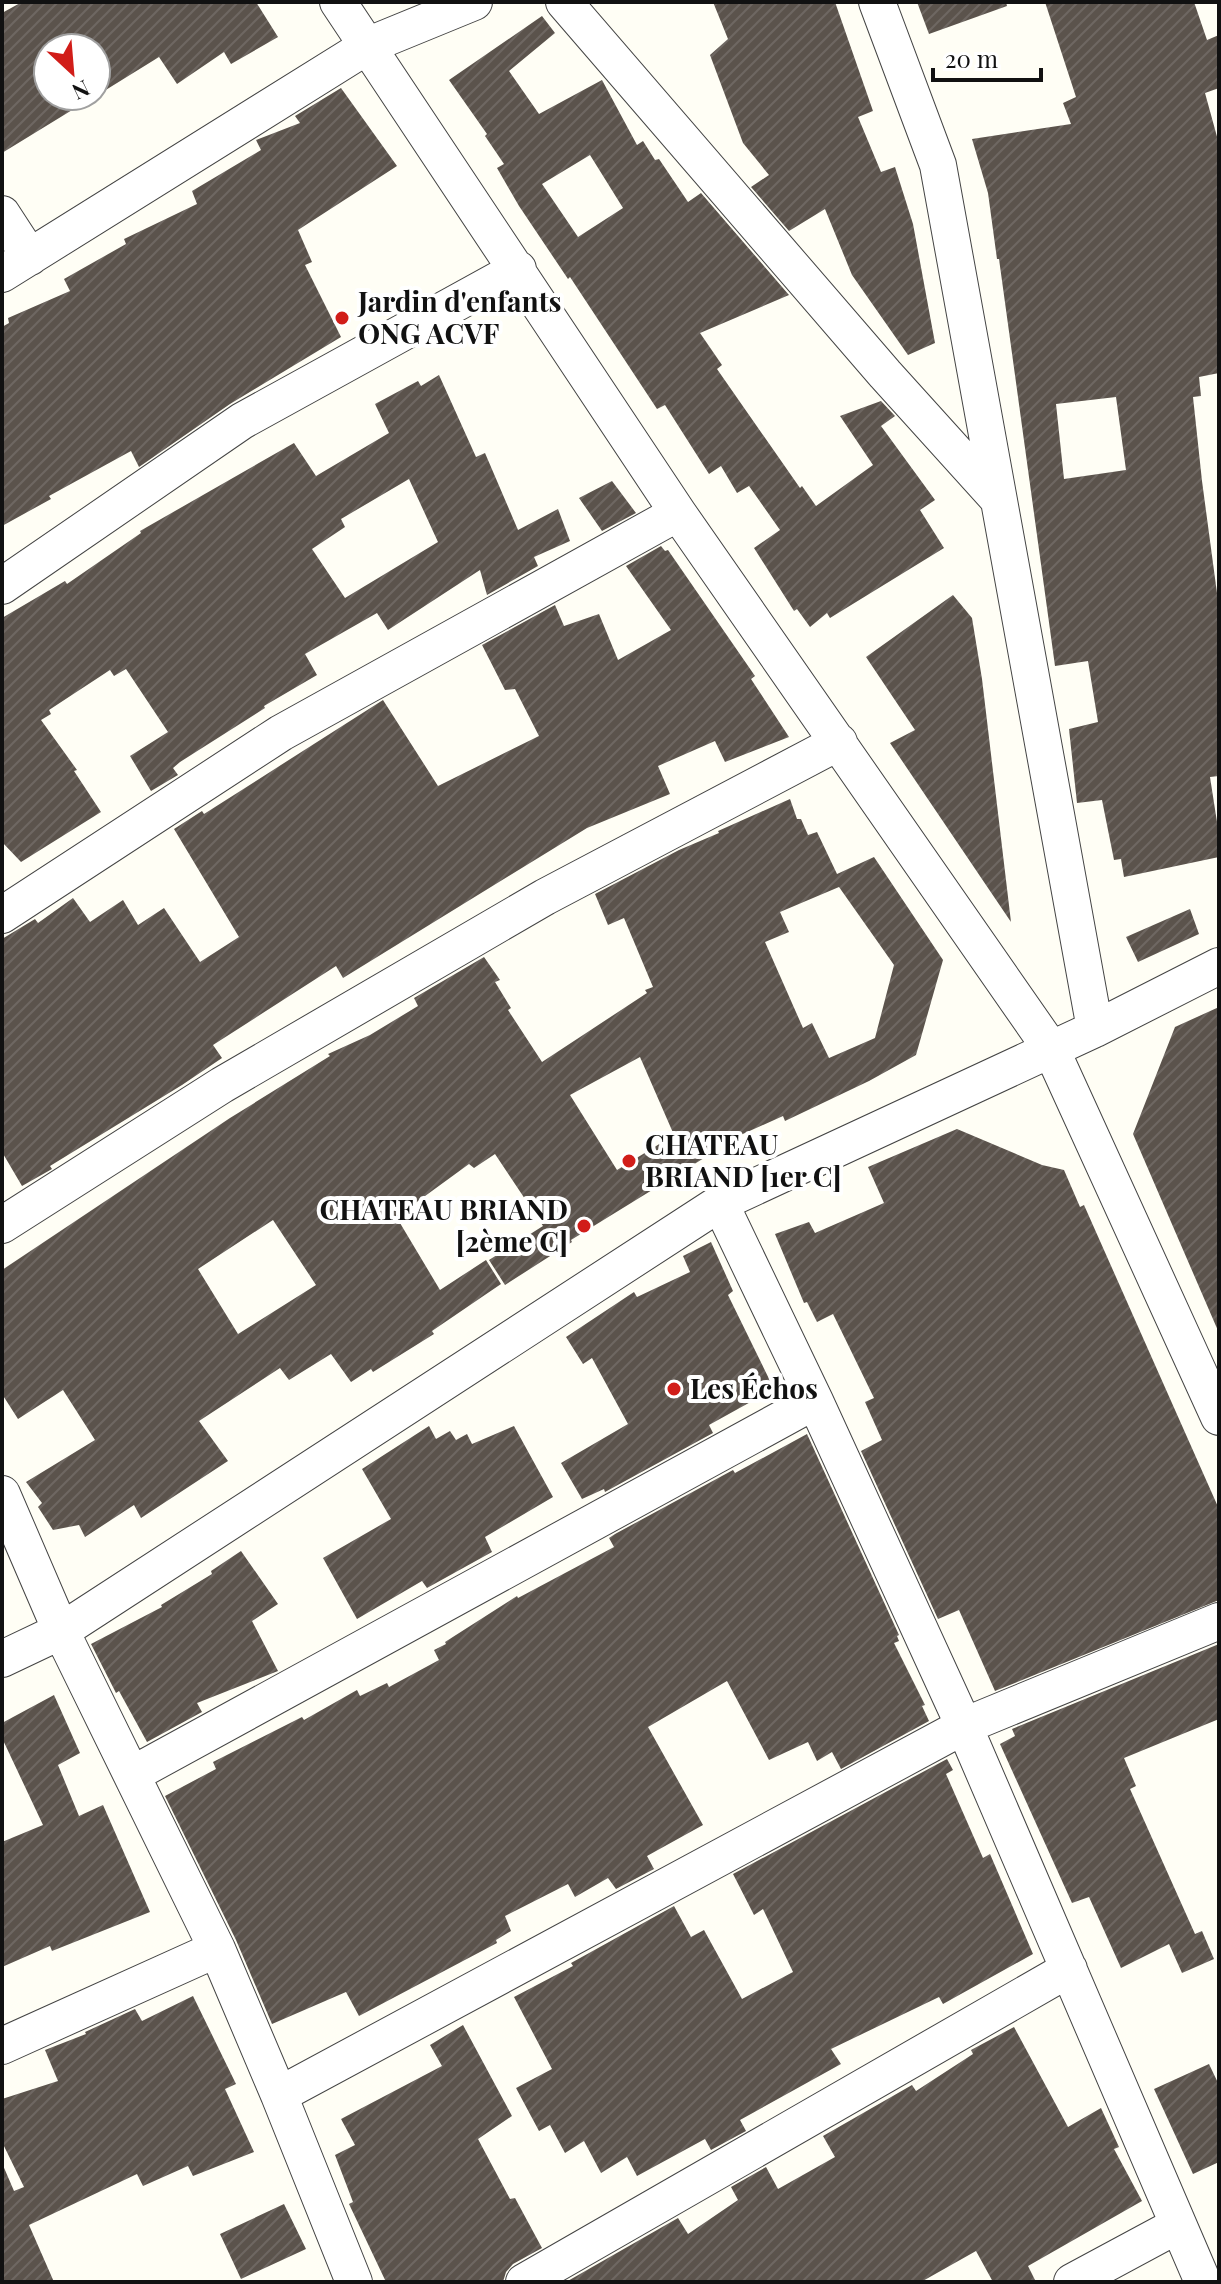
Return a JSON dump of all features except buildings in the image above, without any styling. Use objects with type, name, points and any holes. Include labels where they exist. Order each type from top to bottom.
[{"type":"street","points":[[338,2],[678,513],[1051,1049],[1219,1417]]},
{"type":"street","points":[[2,214],[16,265],[369,45],[474,2]]},
{"type":"street","points":[[564,2],[885,374],[998,499]]},
{"type":"street","points":[[877,2],[938,165],[1095,1029]]},
{"type":"street","points":[[2,586],[242,421],[518,269]]},
{"type":"street","points":[[2,915],[281,733],[678,513]]},
{"type":"street","points":[[2,1225],[222,1085],[545,897],[839,742]]},
{"type":"street","points":[[2,1659],[61,1631],[720,1203],[1095,1029],[1219,966]]},
{"type":"street","points":[[720,1203],[964,1726],[1203,2282]]},
{"type":"street","points":[[133,1774],[815,1401]]},
{"type":"street","points":[[2,1494],[61,1631],[217,1949],[354,2282]]},
{"type":"street","points":[[279,2095],[964,1726],[1219,1621]]},
{"type":"street","points":[[2,2046],[217,1949]]},
{"type":"street","points":[[524,2282],[1069,1969]]},
{"type":"street","points":[[1072,2282],[1178,2225]]},
{"type":"place","name":"Jardin d'enfants ONG ACVF","points":[[342,318]]},
{"type":"place","name":"CHATEAU BRIAND [1er C]","points":[[629,1161]]},
{"type":"place","name":"CHATEAU BRIAND [2ème C]","points":[[584,1226]]},
{"type":"place","name":"Les Échos","points":[[674,1389]]}]
